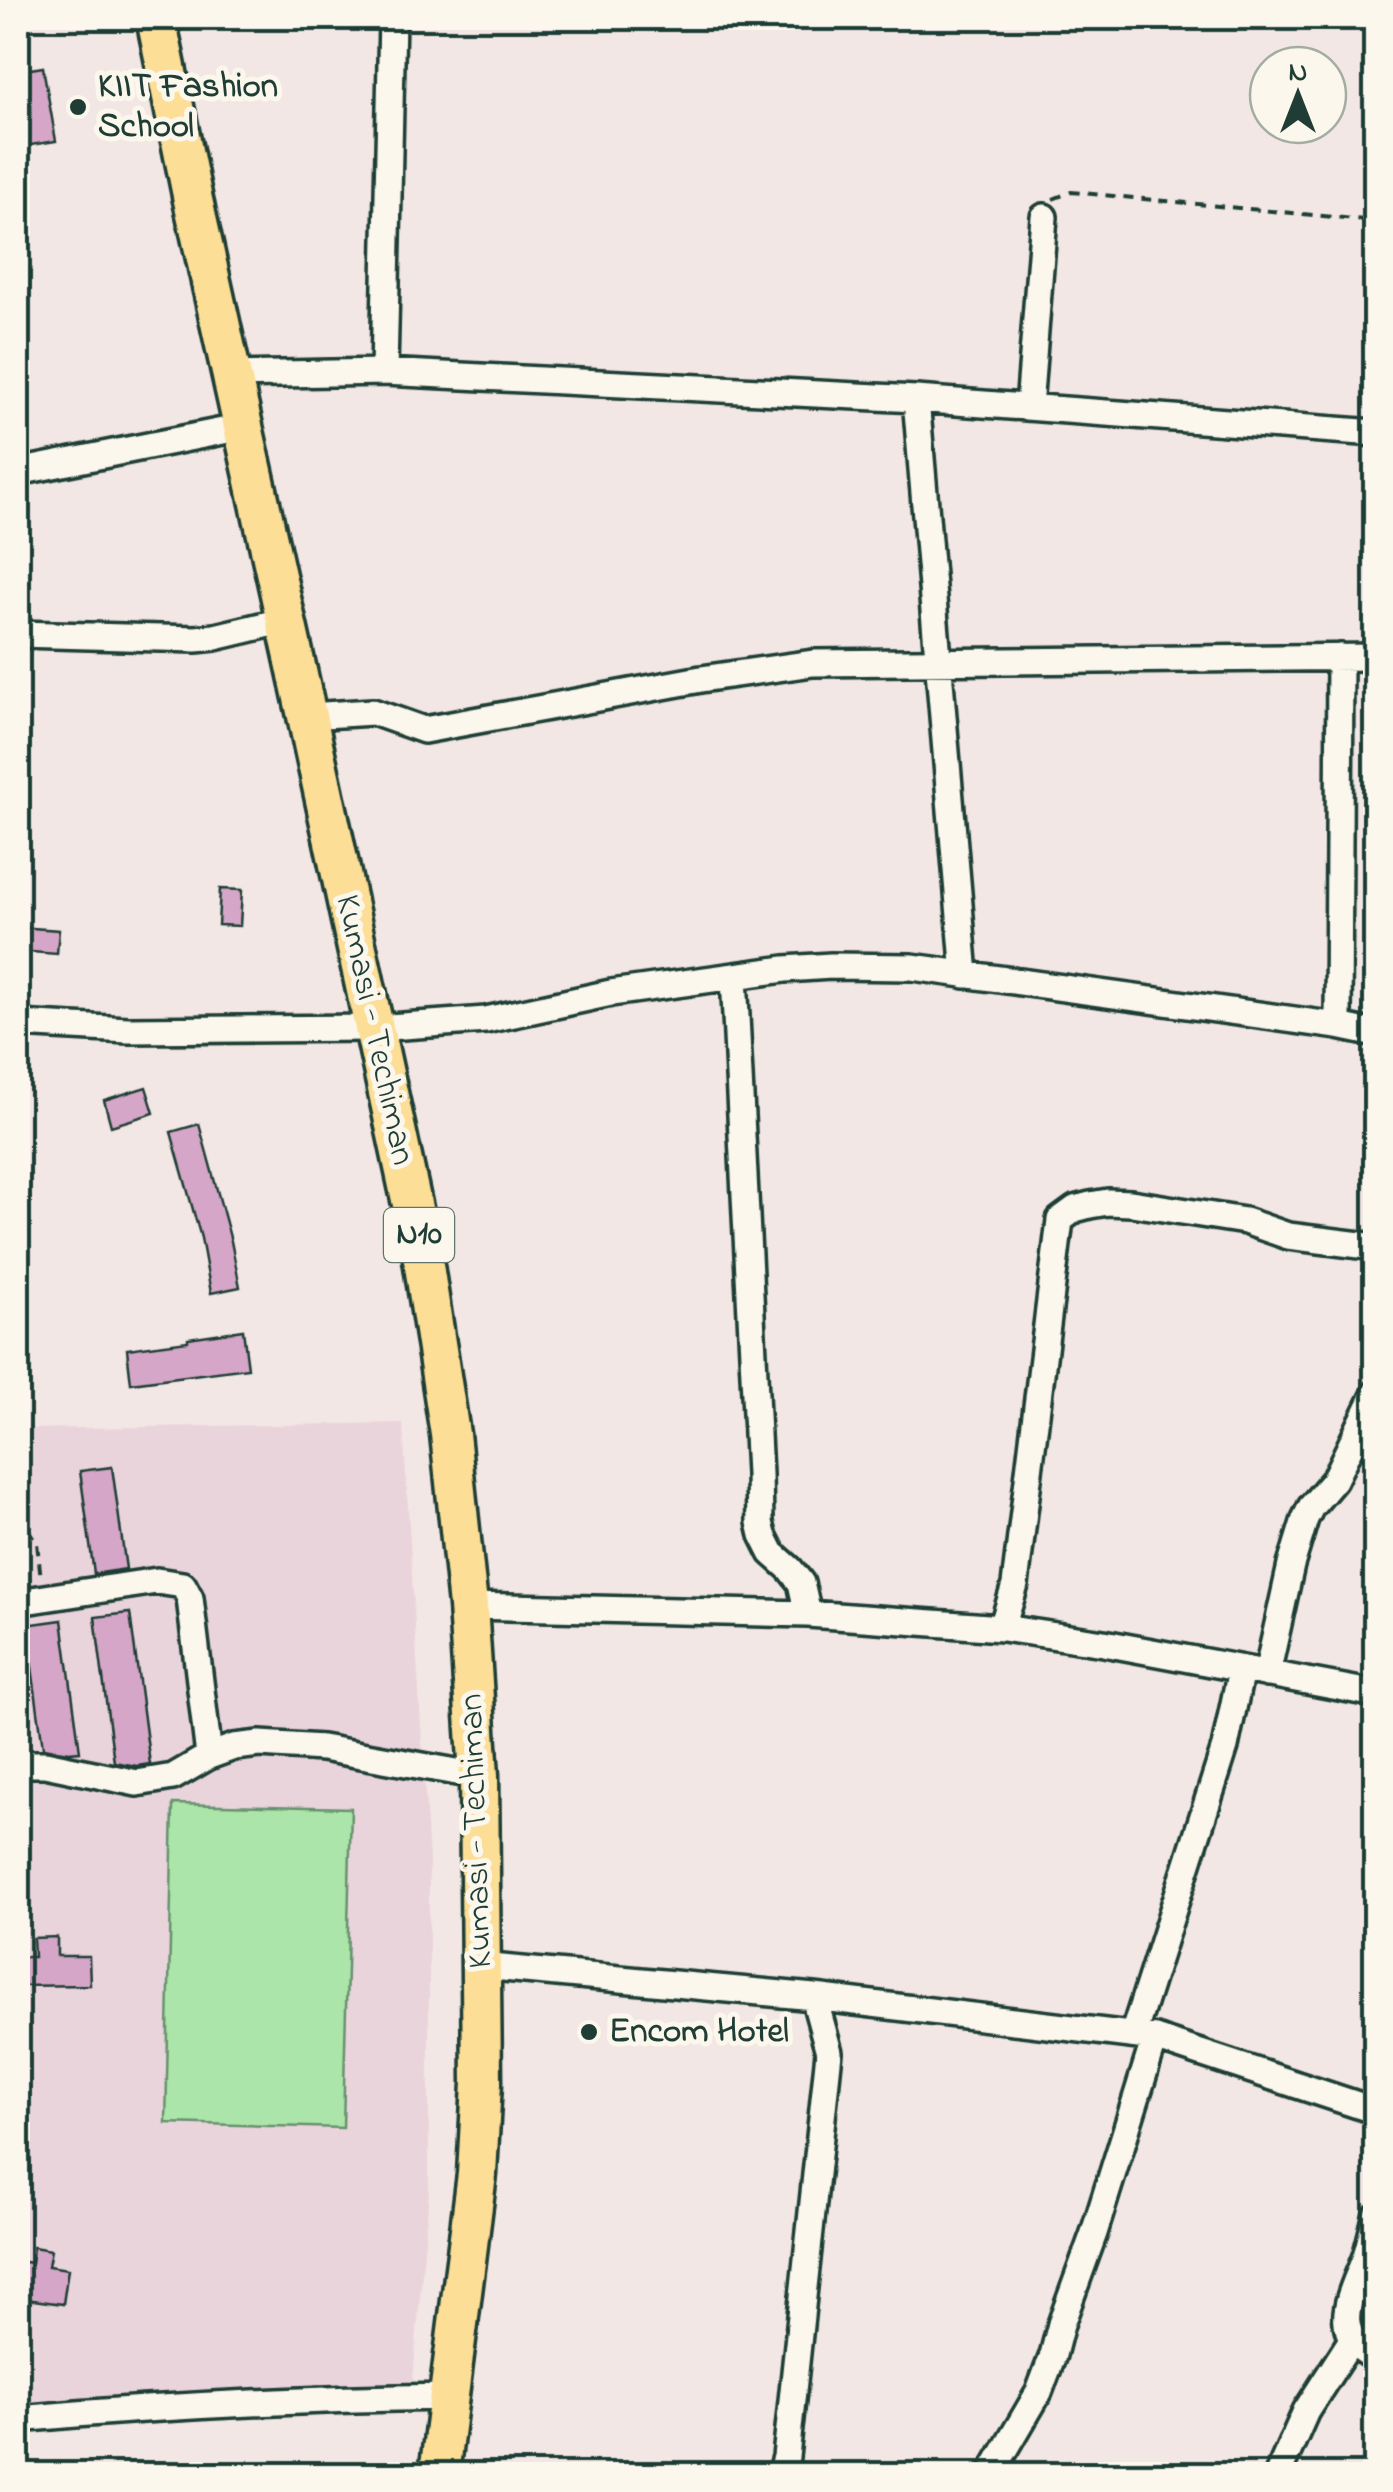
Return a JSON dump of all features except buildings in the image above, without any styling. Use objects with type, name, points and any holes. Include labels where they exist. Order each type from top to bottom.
[{"type":"highway","name":"Kumasi - Techiman","points":[[156,18],[417,1228],[450,1434],[468,1606],[479,1776],[482,2083],[477,2174],[439,2474]]},
{"type":"street","points":[[384,372],[392,18]]},
{"type":"street","points":[[1029,407],[1044,217]]},
{"type":"street","points":[[231,375],[384,372],[916,398],[1376,433]]},
{"type":"street","points":[[916,398],[965,975]]},
{"type":"street","points":[[18,472],[243,427]]},
{"type":"street","points":[[18,634],[196,639],[286,620]]},
{"type":"street","points":[[1338,1026],[1340,657]]},
{"type":"street","points":[[307,716],[374,712],[424,730],[812,663],[1376,657]]},
{"type":"street","points":[[18,1024],[128,1030],[375,1028],[486,1020],[611,993],[830,966],[912,968],[1376,1034]]},
{"type":"street","points":[[734,976],[760,1522],[772,1553],[801,1583],[808,1614]]},
{"type":"street","points":[[1002,1628],[1015,1586],[1060,1220],[1090,1204],[1131,1203],[1245,1221],[1288,1236],[1376,1247]]},
{"type":"street","points":[[1267,1674],[1305,1519],[1310,1507],[1334,1480],[1376,1393]]},
{"type":"street","points":[[30,1600],[157,1581],[183,1585],[190,1598],[210,1756]]},
{"type":"street","points":[[468,1606],[808,1614],[1002,1628],[1376,1694]]},
{"type":"street","points":[[991,2474],[1039,2392],[1094,2233],[1225,1748],[1240,1670]]},
{"type":"street","points":[[18,1764],[45,1764],[138,1782],[174,1778],[210,1756],[234,1747],[260,1744],[307,1747],[479,1776]]},
{"type":"street","points":[[481,1966],[814,1997],[1144,2037],[1376,2111]]},
{"type":"street","points":[[781,2474],[786,2457],[829,2052],[814,1997]]},
{"type":"street","points":[[1376,2217],[1346,2312],[1351,2341],[1376,2358]]},
{"type":"street","points":[[1278,2474],[1306,2411],[1351,2341]]},
{"type":"street","points":[[18,2419],[309,2398],[450,2397]]},
{"type":"path","points":[[1044,217],[1050,200],[1071,192],[1376,222]]},
{"type":"path","points":[[18,1514],[37,1543],[30,1600]]},
{"type":"shaded area","points":[[403,1423],[429,1859],[429,2192],[412,2391],[18,2409],[18,1429]]},
{"type":"green space","points":[[173,1804],[351,1808],[343,2128],[166,2123]]},
{"type":"place","name":"KIIT Fashion School","points":[[78,107]]},
{"type":"place","name":"Encom Hotel","points":[[589,2032]]}]
